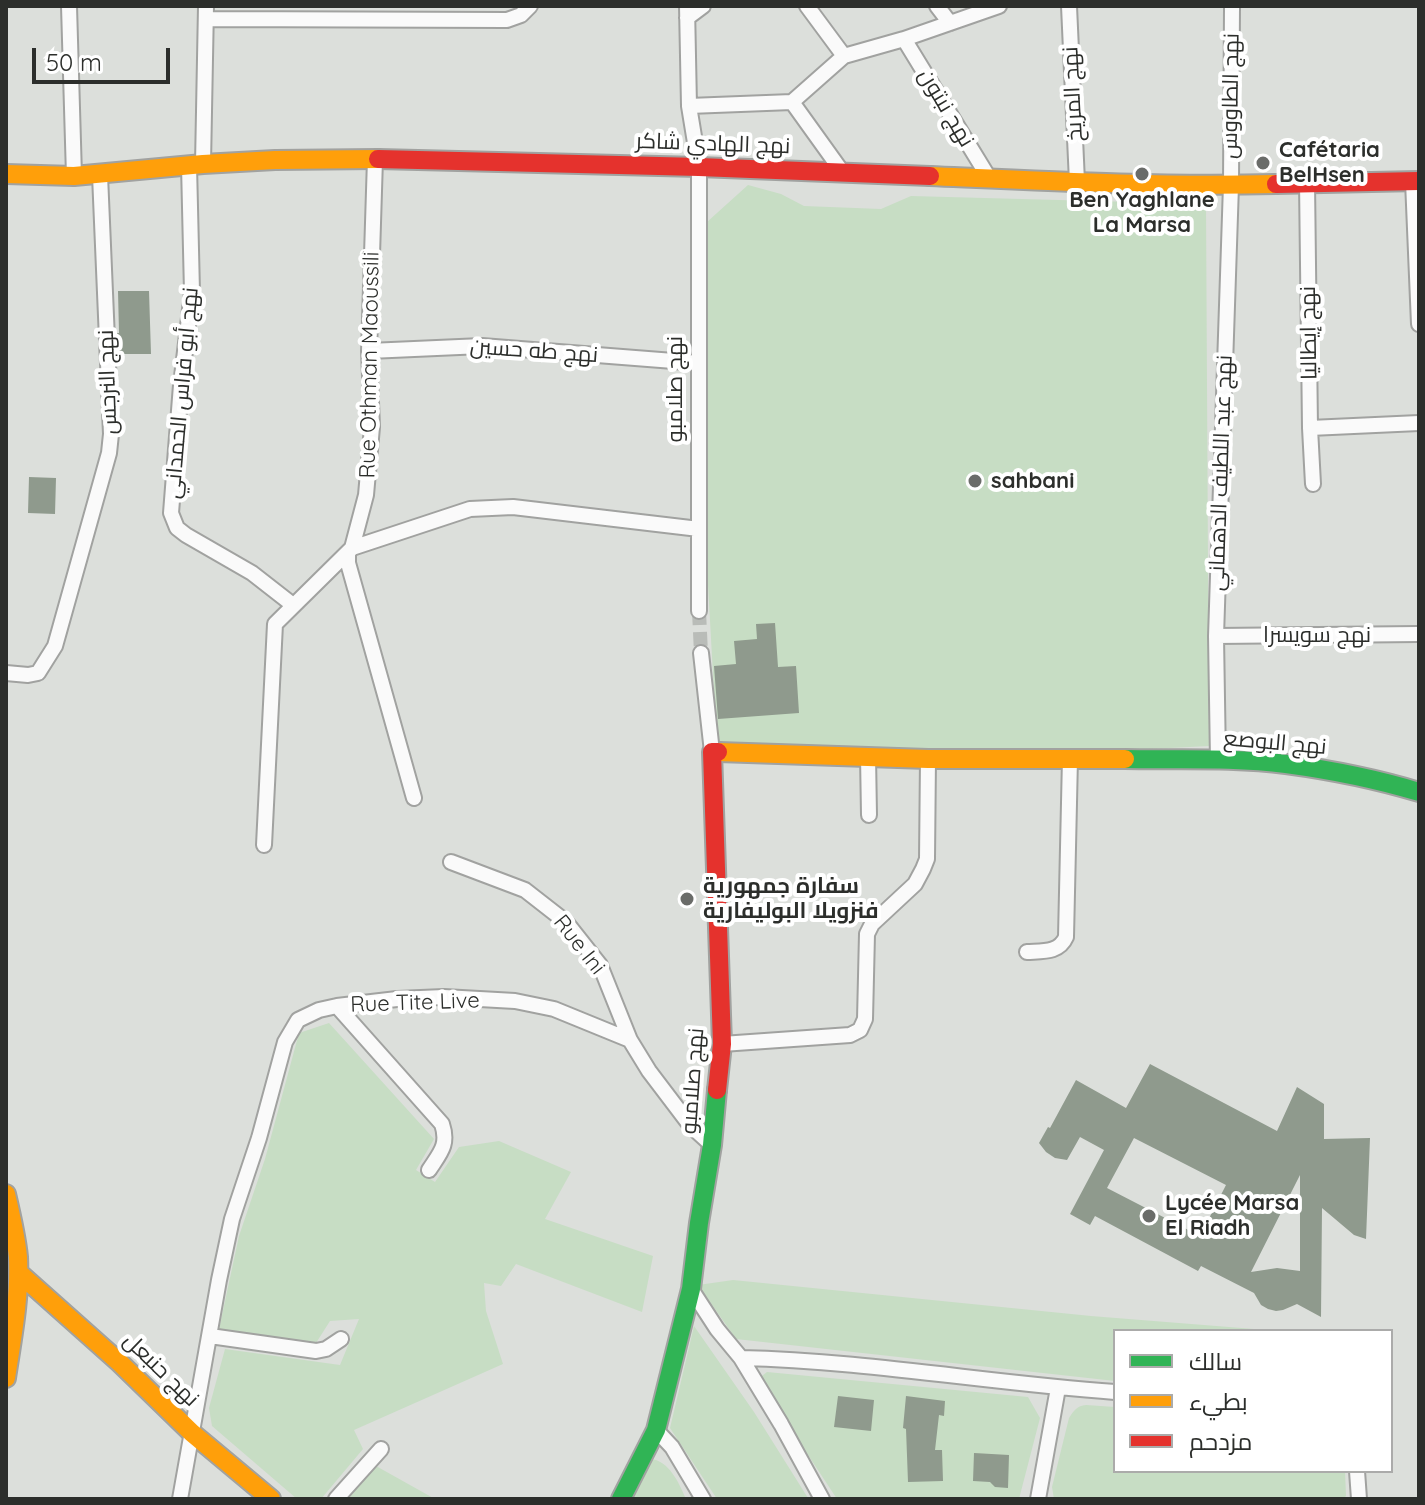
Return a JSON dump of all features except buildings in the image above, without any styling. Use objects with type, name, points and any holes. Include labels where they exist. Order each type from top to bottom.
[{"type":"street","points":[[69,6],[74,176]]},
{"type":"street","points":[[206,12],[507,20],[521,15],[530,6]]},
{"type":"street","points":[[687,12],[703,6]]},
{"type":"street","points":[[807,6],[844,56]]},
{"type":"street","points":[[937,6],[950,23]]},
{"type":"street","points":[[950,6],[950,23]]},
{"type":"street","points":[[689,106],[792,102],[844,56],[999,6]]},
{"type":"street","name":"نهج المريخ","points":[[1069,6],[1077,182]]},
{"type":"street","name":"نهج الطاووس","points":[[1231,185],[1232,6]]},
{"type":"street","name":"نهج أبو فراس الحمداني","points":[[206,12],[192,292],[171,513],[177,528],[186,535],[252,573],[293,605]]},
{"type":"street","name":"نهج صلامبو","points":[[687,12],[689,106],[699,167],[699,611]]},
{"type":"street","name":"نهج نبتون","points":[[904,39],[989,178]]},
{"type":"street","points":[[792,102],[843,173]]},
{"type":"street","name":"نهج الهادي شاكر","points":[[6,174],[100,175],[275,160],[375,159],[699,167],[1077,182],[1231,185],[1416,181]]},
{"type":"street","name":"Rue Othman Maoussili","points":[[375,159],[369,351],[372,427],[366,495],[348,553],[350,571],[414,798]]},
{"type":"street","name":"نهج النرجس","points":[[6,673],[38,673],[55,646],[109,453],[111,434],[100,175]]},
{"type":"street","points":[[1416,181],[1419,324]]},
{"type":"street","name":"نهج إيطاليا","points":[[1307,182],[1313,484]]},
{"type":"street","name":"نهج عبد اللطيف الدهماني","points":[[1218,761],[1216,636],[1231,185]]},
{"type":"street","name":"نهج طه حسين","points":[[369,351],[482,346],[699,363]]},
{"type":"street","points":[[1310,428],[1419,423]]},
{"type":"street","points":[[264,845],[274,629],[278,620],[352,548],[448,515],[485,507],[513,507],[699,529]]},
{"type":"street","name":"نهج سويسرا","points":[[1216,636],[1419,634]]},
{"type":"street","name":"نهج صلامبو","points":[[621,1499],[656,1430],[691,1289],[712,1145],[722,1044],[712,752],[701,653]]},
{"type":"street","name":"نهج البوصع","points":[[712,752],[928,759],[1070,758],[1285,764],[1389,783],[1419,792]]},
{"type":"street","points":[[868,756],[869,815]]},
{"type":"street","points":[[1027,952],[1054,950],[1064,943],[1066,937],[1070,758]]},
{"type":"street","points":[[722,1044],[850,1035],[860,1030],[865,1019],[867,934],[872,924],[915,884],[927,859],[928,759]]},
{"type":"street","name":"Rue Ini","points":[[451,862],[525,890],[566,922],[600,965],[630,1040]]},
{"type":"street","name":"Rue Tite Live","points":[[180,1499],[232,1219],[259,1138],[285,1042],[298,1020],[337,1006],[397,999],[444,997],[515,1001],[554,1009],[630,1040]]},
{"type":"street","points":[[337,1006],[442,1124],[445,1144],[429,1170]]},
{"type":"street","points":[[630,1040],[690,1125],[712,1145]]},
{"type":"street","points":[[6,1194],[19,1273],[6,1378]]},
{"type":"street","name":"نهج حنبعل","points":[[19,1273],[120,1363],[192,1433],[271,1499]]},
{"type":"street","points":[[691,1289],[717,1329],[741,1358],[822,1499]]},
{"type":"street","points":[[210,1336],[316,1351],[326,1349],[341,1339]]},
{"type":"street","points":[[741,1358],[803,1360],[1113,1392]]},
{"type":"street","points":[[1038,1499],[1058,1388]]},
{"type":"street","points":[[656,1430],[672,1447],[703,1499]]},
{"type":"street","points":[[336,1499],[381,1449]]},
{"type":"street","points":[[1357,1473],[1359,1499]]},
{"type":"green space","points":[[748,185],[781,194],[804,206],[881,209],[911,196],[1206,204],[1209,746],[1070,753],[717,746],[705,531],[707,222]]},
{"type":"green space","points":[[329,1023],[434,1139],[416,1170],[435,1182],[459,1147],[499,1141],[571,1172],[545,1219],[653,1256],[642,1312],[516,1264],[501,1286],[484,1283],[486,1311],[503,1364],[354,1430],[363,1449],[321,1499],[297,1499],[212,1426],[209,1408],[225,1349],[340,1365],[359,1319],[330,1321],[316,1343],[219,1329],[239,1236],[265,1159],[299,1033]]},
{"type":"green space","points":[[733,1280],[1254,1329],[1113,1329],[1113,1381],[736,1339],[698,1285]]},
{"type":"green space","points":[[694,1326],[754,1412],[808,1498],[717,1499],[670,1428]]},
{"type":"green space","points":[[767,1372],[1028,1397],[1040,1418],[1019,1499],[837,1499],[758,1379]]},
{"type":"green space","points":[[1080,1406],[1113,1407],[1113,1473],[1345,1473],[1346,1496],[1343,1499],[1054,1499],[1052,1487],[1069,1418]]},
{"type":"green space","points":[[650,1459],[668,1468],[686,1499],[629,1499]]},
{"type":"green space","points":[[376,1466],[435,1499],[348,1499]]},
{"type":"tunnel","points":[[699,611],[701,653]]},
{"type":"traffic: fast","points":[[1125,759],[1286,764],[1353,775],[1419,792]]},
{"type":"traffic: fast","points":[[621,1499],[656,1430],[691,1289],[717,1090]]},
{"type":"traffic: slow","points":[[6,174],[74,176],[203,164],[378,159]]},
{"type":"traffic: slow","points":[[930,176],[1059,182],[1276,184]]},
{"type":"traffic: slow","points":[[718,752],[928,759],[1125,759]]},
{"type":"traffic: slow","points":[[6,1194],[18,1257],[18,1288],[6,1378]]},
{"type":"traffic: slow","points":[[19,1273],[120,1363],[192,1433],[271,1499]]},
{"type":"traffic: jam","points":[[378,159],[930,176]]},
{"type":"traffic: jam","points":[[1276,184],[1419,181]]},
{"type":"traffic: jam","points":[[717,1090],[722,1044],[712,752],[718,752]]},
{"type":"place","name":"Cafétaria BelHsen","points":[[1263,163]]},
{"type":"place","name":"Ben Yaghlane La Marsa","points":[[1142,174]]},
{"type":"place","name":"sahbani","points":[[975,481]]},
{"type":"place","name":"سفارة جمهورية فنزويلا البوليفارية","points":[[687,899]]},
{"type":"place","name":"Lycée Marsa El Riadh","points":[[1149,1216]]}]
